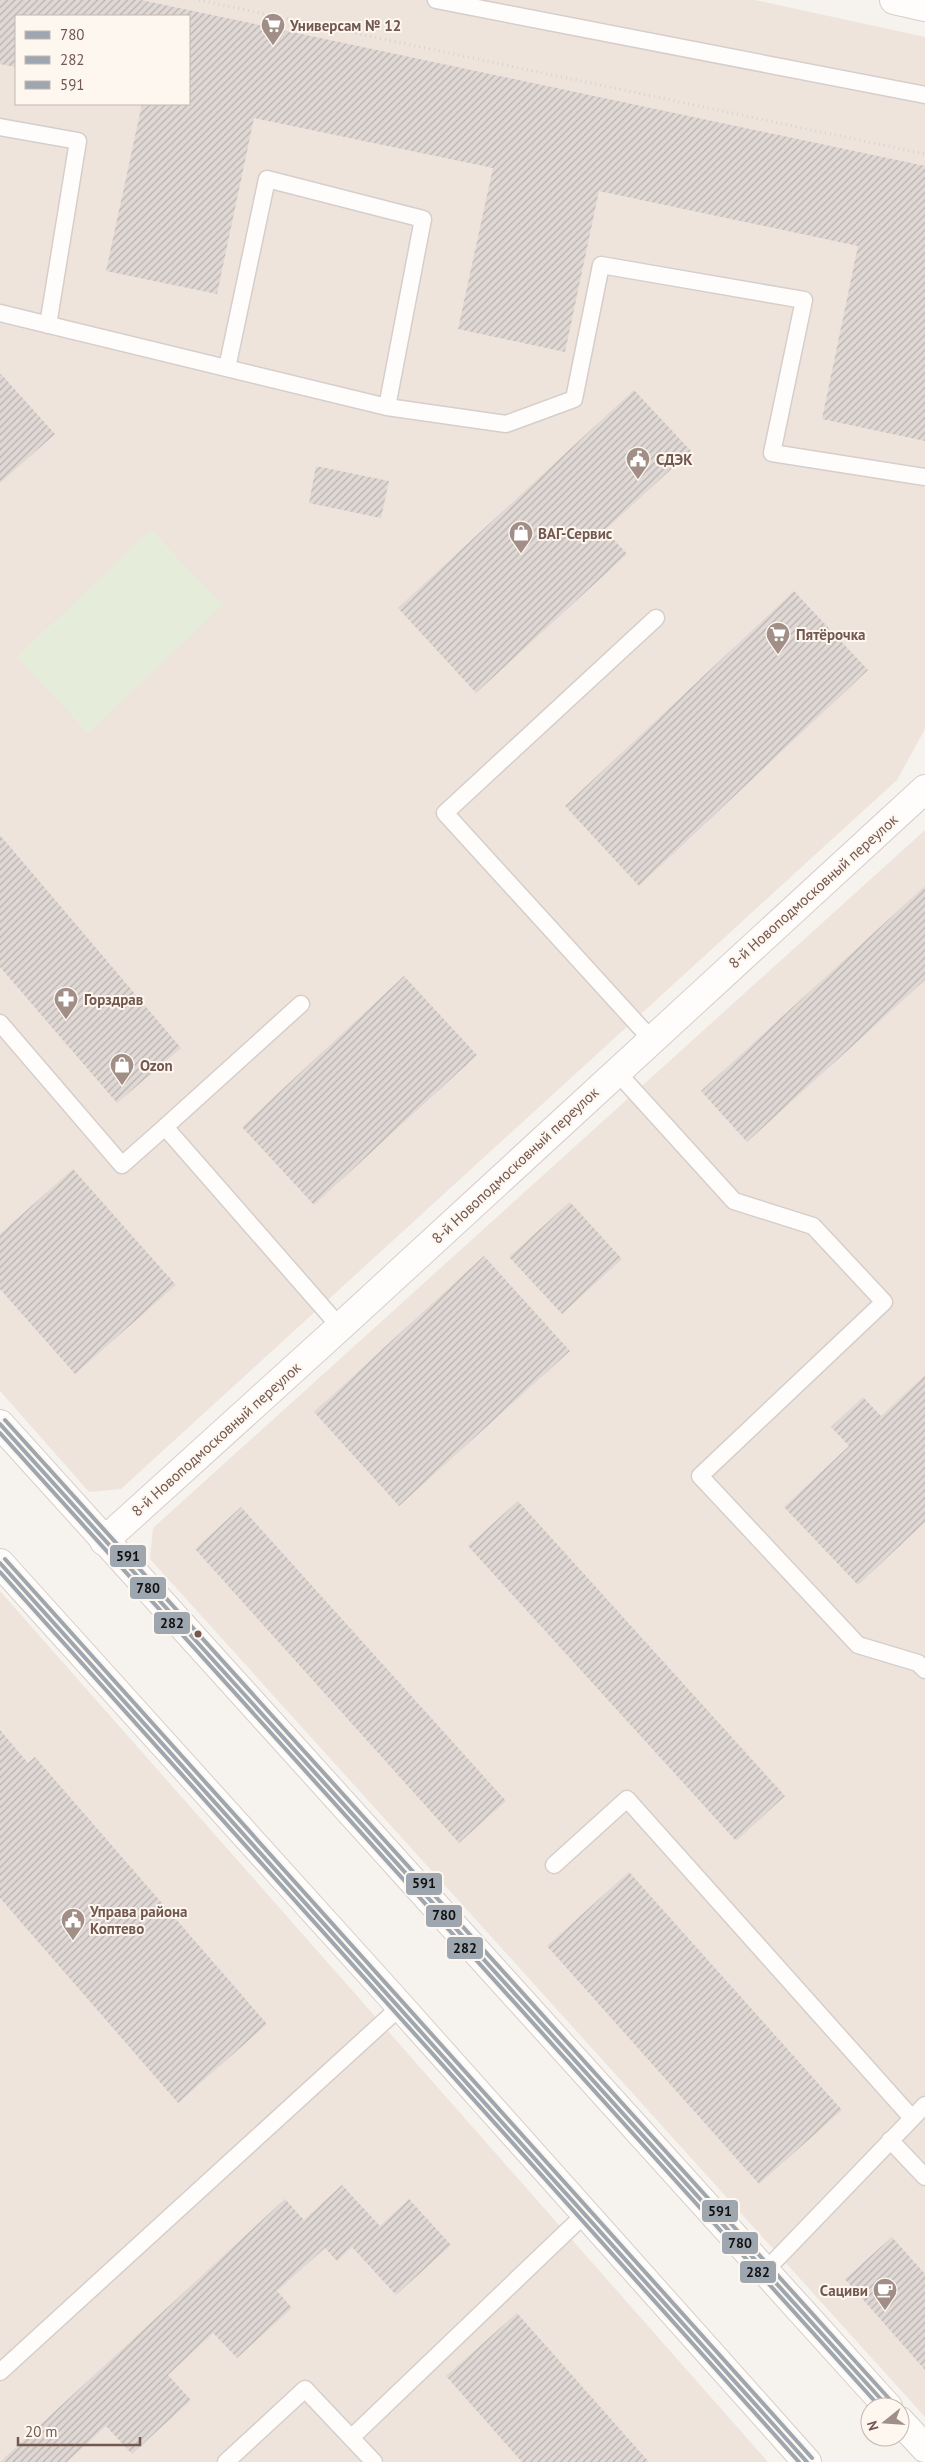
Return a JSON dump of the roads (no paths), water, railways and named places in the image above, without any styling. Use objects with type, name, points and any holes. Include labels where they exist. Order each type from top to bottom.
[{"type":"main road","points":[[894,0],[925,7]]},
{"type":"main road","name":"8-й Новоподмосковный переулок","points":[[104,1541],[340,1327],[616,1071],[925,789]]},
{"type":"main road","points":[[0,1424],[879,2397]]},
{"type":"main road","points":[[0,1562],[806,2462]]},
{"type":"main road","points":[[910,2432],[925,2448]]},
{"type":"lane","points":[[436,0],[925,95]]},
{"type":"lane","points":[[0,127],[78,141],[48,325]]},
{"type":"lane","points":[[227,368],[267,179],[423,219],[387,407]]},
{"type":"lane","points":[[0,313],[387,407],[506,424],[574,399],[601,265],[804,300],[772,453],[925,477]]},
{"type":"lane","points":[[651,1039],[445,813],[656,618]]},
{"type":"lane","points":[[0,1023],[122,1165],[301,1004]]},
{"type":"lane","points":[[616,1071],[734,1201],[813,1226],[884,1302],[700,1476],[858,1645],[918,1663],[925,1670]]},
{"type":"lane","points":[[165,1127],[340,1327]]},
{"type":"lane","points":[[554,1865],[628,1799],[912,2118]]},
{"type":"lane","points":[[0,2372],[400,2008]]},
{"type":"lane","points":[[765,2271],[925,2105]]},
{"type":"lane","points":[[890,2140],[925,2177]]},
{"type":"lane","points":[[352,2436],[585,2214]]},
{"type":"lane","points":[[226,2462],[305,2389],[352,2436],[374,2462]]},
{"type":"place","name":"Универсам № 12","points":[[273,46]]},
{"type":"place","name":"СДЭК","points":[[638,480]]},
{"type":"place","name":"ВАГ-Сервис","points":[[521,554]]},
{"type":"place","name":"Пятёрочка","points":[[778,655]]},
{"type":"place","name":"Горздрав","points":[[66,1020]]},
{"type":"place","name":"Ozon","points":[[122,1086]]},
{"type":"place","name":"Управа района Коптево","points":[[73,1941]]},
{"type":"place","name":"Сациви","points":[[885,2311]]}]
